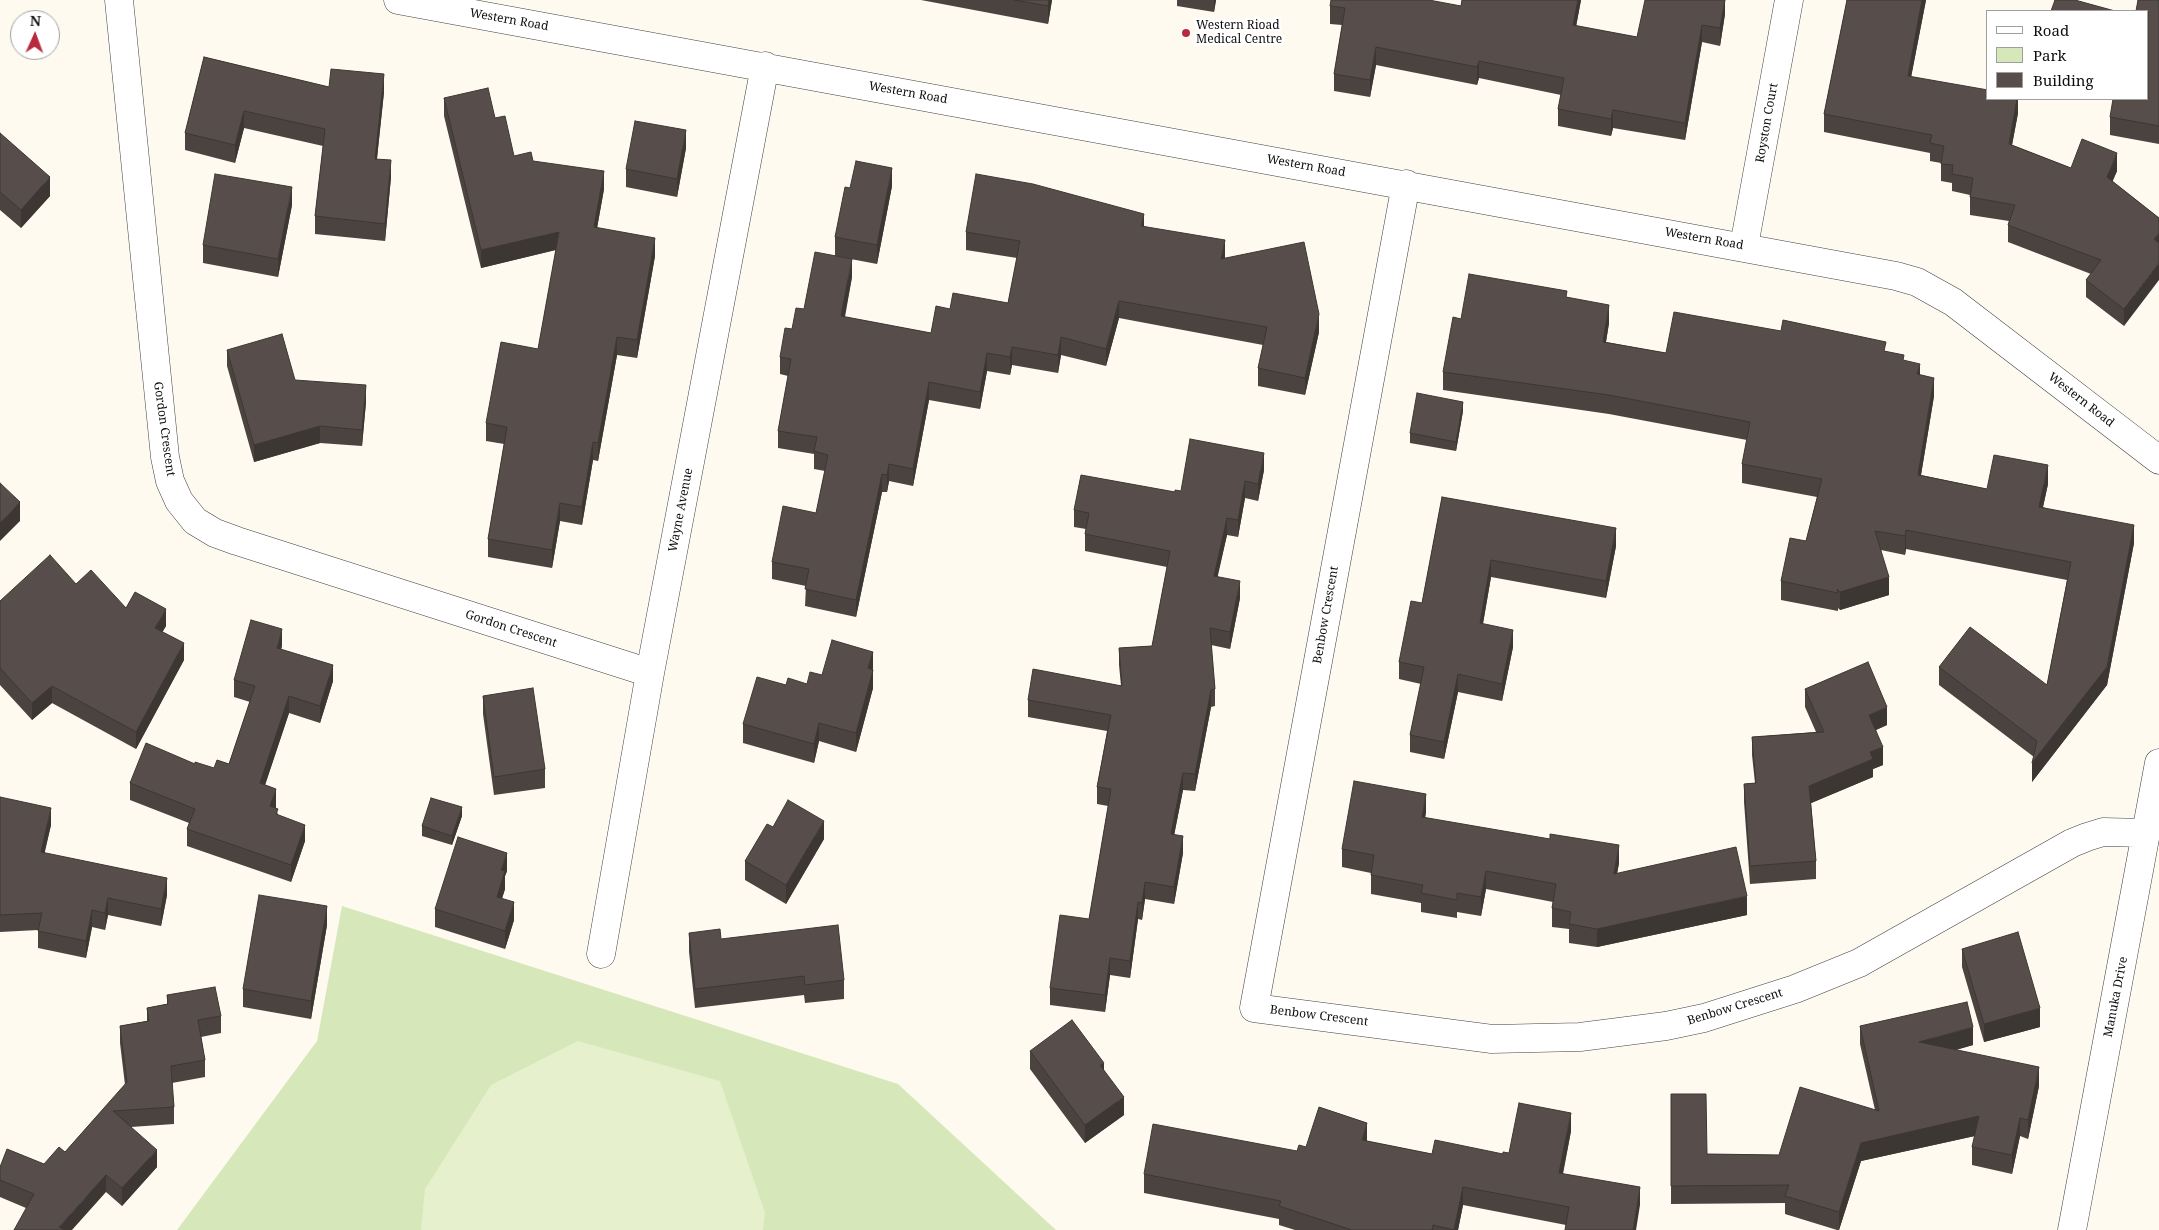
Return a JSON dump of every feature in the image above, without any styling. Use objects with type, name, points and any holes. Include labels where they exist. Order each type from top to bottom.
[{"type":"street","name":"Gordon Crescent","points":[[118,0],[164,449],[170,481],[179,502],[195,521],[215,533],[237,541],[650,673]]},
{"type":"street","name":"Western Road","points":[[398,0],[1744,246],[1896,276],[1936,291],[2159,460]]},
{"type":"street","name":"Royston Court","points":[[1744,246],[1789,0]]},
{"type":"street","name":"Wayne Avenue","points":[[601,954],[650,673],[765,66]]},
{"type":"street","name":"Benbow Crescent","points":[[1406,184],[1254,1008],[1492,1039],[1580,1037],[1666,1026],[1704,1018],[1786,992],[1859,963],[2087,837],[2103,832],[2146,833]]},
{"type":"street","name":"Manuka Drive","points":[[2072,1230],[2159,763]]},
{"type":"green space","points":[[342,906],[898,1084],[1056,1230],[177,1230],[317,1041]]},
{"type":"green space","points":[[578,1041],[720,1081],[765,1213],[763,1230],[421,1230],[425,1189],[491,1085]]},
{"type":"building","points":[[1014,0],[1049,0],[1048,6]]},
{"type":"building","points":[[1331,0],[1429,0],[1461,6],[1462,0],[1578,0],[1573,25],[1637,37],[1645,0],[1725,0],[1720,28],[1702,25],[1685,123],[1613,110],[1611,119],[1558,109],[1564,78],[1479,61],[1477,67],[1376,47],[1370,80],[1334,74],[1345,8],[1330,6]]},
{"type":"building","points":[[1847,0],[1922,0],[1908,76],[1986,90],[1986,100],[2017,100],[2009,144],[2071,168],[2082,139],[2117,153],[2107,177],[2159,218],[2159,233],[2154,239],[2159,243],[2159,263],[2124,309],[2086,280],[2101,260],[2008,225],[2015,205],[1970,197],[1973,178],[1952,174],[1953,165],[1941,164],[1944,146],[1930,143],[1932,135],[1824,114]]},
{"type":"building","points":[[2055,0],[2075,0],[2111,10],[2051,10]]},
{"type":"building","points":[[2138,0],[2159,0],[2159,126],[2110,117],[2113,100],[2149,100],[2149,10],[2136,10]]},
{"type":"building","points":[[204,57],[329,87],[331,69],[384,74],[375,159],[391,160],[385,224],[315,216],[325,129],[244,111],[235,145],[185,133]]},
{"type":"building","points":[[488,88],[495,118],[505,116],[514,156],[531,152],[533,161],[604,171],[594,227],[655,238],[637,340],[617,337],[598,443],[593,442],[582,507],[560,503],[552,550],[488,539],[507,427],[486,423],[501,342],[538,349],[559,232],[481,250],[444,98]]},
{"type":"building","points":[[635,121],[686,130],[677,179],[626,169]]},
{"type":"building","points":[[0,133],[50,177],[21,210],[0,192]]},
{"type":"building","points":[[856,161],[892,168],[877,245],[835,237],[845,187],[850,188]]},
{"type":"building","points":[[215,174],[292,187],[278,259],[203,245]]},
{"type":"building","points":[[976,174],[1033,184],[1144,214],[1141,226],[1225,240],[1221,259],[1304,242],[1319,314],[1305,378],[1258,368],[1267,327],[1119,301],[1106,349],[1061,337],[1058,355],[1012,347],[1010,357],[987,353],[980,392],[929,382],[913,469],[889,464],[887,475],[882,474],[856,600],[805,589],[809,569],[772,562],[783,506],[816,513],[828,455],[814,451],[817,437],[778,431],[791,359],[780,357],[785,328],[792,329],[796,308],[804,309],[815,252],[852,259],[841,316],[931,333],[936,306],[950,309],[953,293],[1008,303],[1020,241],[966,232]]},
{"type":"building","points":[[1469,274],[1567,291],[1566,297],[1609,305],[1603,342],[1666,353],[1674,312],[1781,331],[1783,320],[1886,342],[1884,351],[1904,355],[1903,360],[1920,364],[1917,374],[1934,378],[1918,475],[1987,489],[1994,455],[2048,465],[2039,507],[2134,525],[2107,667],[2032,763],[2037,741],[1939,667],[1970,627],[2047,685],[2071,562],[1906,530],[1905,536],[1875,531],[1889,577],[1840,592],[1837,589],[1838,593],[1781,581],[1790,538],[1806,541],[1822,479],[1742,464],[1750,422],[1609,395],[1443,372],[1453,317],[1461,319]]},
{"type":"building","points":[[282,334],[295,380],[366,385],[362,430],[320,426],[254,445],[227,350]]},
{"type":"building","points":[[1417,393],[1463,402],[1456,442],[1410,433]]},
{"type":"building","points":[[1190,439],[1264,453],[1258,484],[1245,481],[1238,520],[1227,518],[1214,576],[1240,581],[1230,632],[1210,628],[1215,689],[1211,690],[1195,774],[1183,773],[1171,834],[1183,836],[1174,887],[1145,882],[1142,903],[1138,902],[1130,961],[1110,958],[1105,995],[1050,988],[1060,915],[1089,919],[1111,789],[1097,787],[1111,715],[1028,700],[1033,669],[1122,686],[1119,648],[1152,646],[1170,551],[1085,534],[1089,513],[1074,510],[1081,475],[1175,492],[1175,490],[1181,491]]},
{"type":"building","points":[[0,483],[20,502],[0,523]]},
{"type":"building","points":[[1442,497],[1616,528],[1606,581],[1491,560],[1480,623],[1513,630],[1502,684],[1458,674],[1444,742],[1410,735],[1424,667],[1399,662],[1411,601],[1422,603]]},
{"type":"building","points":[[50,555],[76,584],[91,570],[126,608],[135,592],[166,609],[155,628],[184,643],[136,732],[52,686],[32,703],[0,668],[0,601]]},
{"type":"building","points":[[251,620],[282,629],[277,648],[333,665],[320,706],[289,696],[260,783],[276,789],[270,806],[278,809],[276,814],[305,825],[291,865],[187,829],[195,809],[130,783],[146,743],[195,764],[195,762],[214,768],[217,760],[229,764],[255,686],[234,680]]},
{"type":"building","points":[[832,640],[873,652],[868,668],[873,670],[856,733],[819,723],[814,744],[743,724],[757,677],[786,685],[788,678],[807,684],[810,672],[822,675]]},
{"type":"building","points":[[1868,662],[1887,707],[1869,715],[1883,747],[1870,752],[1873,759],[1809,786],[1816,861],[1750,866],[1744,784],[1756,783],[1752,737],[1824,732],[1805,689]]},
{"type":"building","points":[[533,688],[545,769],[494,777],[483,696]]},
{"type":"building","points":[[1354,781],[1426,794],[1422,817],[1550,839],[1550,834],[1619,845],[1614,874],[1736,847],[1747,896],[1597,929],[1569,924],[1571,912],[1552,908],[1556,884],[1486,871],[1481,897],[1457,893],[1457,900],[1421,893],[1423,885],[1371,875],[1374,855],[1342,849]]},
{"type":"building","points":[[0,797],[51,808],[41,852],[167,878],[161,909],[108,898],[105,913],[92,910],[86,941],[38,931],[42,913],[0,915]]},
{"type":"building","points":[[431,798],[462,807],[452,836],[422,826]]},
{"type":"building","points":[[788,800],[824,821],[786,885],[745,861],[767,824],[773,827]]},
{"type":"building","points":[[458,837],[507,853],[501,870],[505,871],[497,897],[514,902],[505,931],[435,909]]},
{"type":"building","points":[[259,895],[327,906],[311,1001],[243,989]]},
{"type":"building","points":[[838,925],[844,980],[805,985],[804,976],[695,989],[689,933],[720,929],[721,939]]},
{"type":"building","points":[[2018,932],[2040,1008],[1984,1024],[1962,949]]},
{"type":"building","points":[[215,987],[221,1016],[198,1020],[205,1060],[171,1066],[174,1107],[113,1111],[157,1150],[122,1188],[106,1175],[59,1227],[65,1230],[14,1230],[34,1194],[0,1180],[0,1167],[7,1149],[44,1164],[59,1147],[65,1152],[127,1082],[120,1026],[149,1021],[147,1008],[168,1004],[167,995]]},
{"type":"building","points":[[1967,1002],[1973,1027],[1919,1042],[2039,1067],[2028,1120],[2020,1118],[2012,1155],[1972,1147],[1979,1116],[1861,1143],[1839,1212],[1785,1196],[1789,1185],[1671,1186],[1671,1094],[1706,1094],[1707,1154],[1779,1155],[1800,1087],[1879,1111],[1860,1026]]},
{"type":"building","points":[[1072,1020],[1104,1063],[1100,1065],[1124,1097],[1085,1125],[1030,1051]]},
{"type":"building","points":[[1519,1103],[1571,1113],[1559,1173],[1640,1187],[1633,1230],[1565,1230],[1569,1207],[1463,1187],[1454,1230],[1433,1225],[1432,1230],[1352,1230],[1279,1206],[1281,1201],[1144,1174],[1153,1124],[1297,1151],[1299,1145],[1306,1147],[1319,1107],[1367,1123],[1362,1140],[1432,1154],[1435,1140],[1503,1154],[1503,1152],[1509,1153]]},
{"type":"place","name":"Western Rioad Medical Centre","points":[[1186,33]]}]
